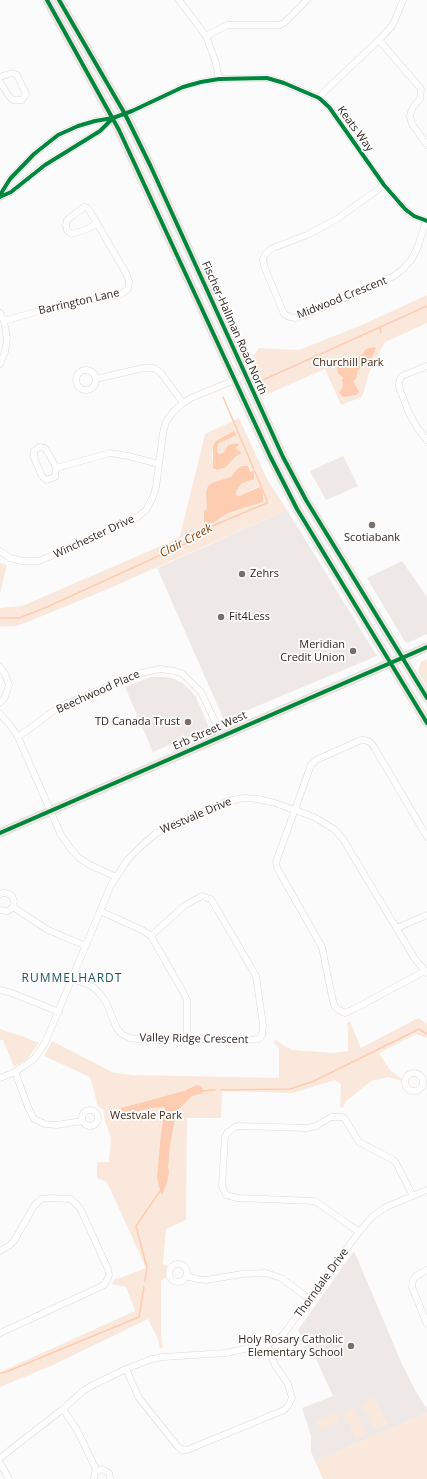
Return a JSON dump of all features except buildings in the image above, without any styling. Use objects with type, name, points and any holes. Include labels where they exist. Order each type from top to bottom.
[{"type":"main road","name":"Fischer-Hallman Road North","points":[[47,0],[113,118],[277,471],[297,509],[427,723]]},
{"type":"main road","name":"Fischer-Hallman Road North","points":[[59,0],[125,114],[151,167],[247,375],[282,457],[306,500],[427,698]]},
{"type":"main road","name":"Erb Street West","points":[[0,833],[427,647]]},
{"type":"street","points":[[179,0],[206,36],[216,63],[219,79]]},
{"type":"street","points":[[206,36],[226,25],[284,23],[307,0]]},
{"type":"street","points":[[319,98],[379,40],[395,20],[402,0]]},
{"type":"street","points":[[379,40],[421,89],[420,99],[413,107],[410,118],[412,124],[427,145]]},
{"type":"street","points":[[0,77],[12,73],[17,75],[26,94],[22,100],[14,100],[9,96],[0,82]]},
{"type":"street","name":"Keats Way","points":[[0,196],[10,179],[34,154],[58,135],[78,126],[125,114],[183,87],[201,82],[250,77],[268,78],[319,98],[332,112],[384,185],[405,209],[414,216],[426,221]]},
{"type":"street","name":"Keats Way","points":[[0,196],[11,192],[46,165],[100,131],[113,118]]},
{"type":"street","name":"Midwood Crescent","points":[[384,185],[337,219],[307,235],[273,248],[266,253],[263,259],[264,266],[284,314],[296,318],[303,316],[394,276],[411,260],[417,249],[426,221]]},
{"type":"street","name":"Barrington Lane","points":[[4,321],[50,308],[121,294],[128,289],[129,281],[126,273],[88,208],[84,207],[66,220],[67,230],[71,234],[85,230],[96,224]]},
{"type":"street","points":[[0,313],[4,321],[7,338],[5,352],[0,364]]},
{"type":"street","points":[[427,366],[404,375],[399,382],[399,387],[409,413],[418,429],[427,440]]},
{"type":"street","points":[[96,379],[143,368],[154,368],[161,373],[183,403]]},
{"type":"street","name":"Winchester Drive","points":[[0,551],[10,558],[22,561],[39,561],[128,523],[138,517],[146,510],[153,497],[156,487],[163,433],[166,422],[173,412],[183,403],[247,375]]},
{"type":"street","points":[[39,447],[45,448],[56,468],[55,477],[46,480],[42,476],[34,458],[34,451],[39,447]]},
{"type":"street","points":[[56,468],[110,453],[159,464]]},
{"type":"street","points":[[0,668],[5,674],[8,685],[4,697],[0,703]]},
{"type":"street","name":"Beechwood Place","points":[[18,738],[59,708],[137,674],[160,668],[183,674],[201,692],[222,736]]},
{"type":"street","points":[[0,714],[10,725],[18,738],[61,835],[70,849],[79,858],[90,865],[116,877]]},
{"type":"street","points":[[426,972],[348,1012],[342,1012],[335,1007],[322,947],[277,868],[277,858],[311,765],[316,760],[356,742],[365,740],[370,742],[374,747],[427,837]]},
{"type":"street","name":"Westvale Drive","points":[[0,1078],[15,1072],[34,1059],[45,1043],[73,979],[100,911],[116,877],[128,859],[155,834],[228,801],[244,798],[258,799],[295,810],[323,822],[334,829],[343,839],[415,959],[426,972]]},
{"type":"street","points":[[0,894],[6,893],[12,896],[14,901],[13,907],[7,911],[0,910]]},
{"type":"street","name":"Valley Ridge Crescent","points":[[73,979],[93,987],[100,994],[106,1002],[117,1029],[129,1038],[159,1040],[259,1039],[262,1035],[263,1026],[256,976],[212,900],[202,896],[197,898],[184,906],[151,936]]},
{"type":"street","points":[[13,907],[48,930],[86,946]]},
{"type":"street","points":[[100,911],[142,930],[151,936],[184,992],[187,1000],[187,1039]]},
{"type":"street","points":[[397,928],[427,915]]},
{"type":"street","points":[[0,990],[12,993],[59,1012]]},
{"type":"street","points":[[15,1072],[34,1119],[45,1124],[57,1125],[82,1121]]},
{"type":"street","points":[[359,1232],[315,1201],[237,1198],[226,1195],[222,1186],[225,1137],[227,1132],[240,1126],[312,1128],[331,1117],[342,1117],[345,1119],[359,1142],[395,1161],[413,1196]]},
{"type":"street","name":"Thorndale Drive","points":[[0,1458],[91,1386],[126,1369],[152,1359],[162,1357],[226,1353],[268,1344],[277,1340],[284,1335],[311,1300],[372,1216],[386,1207],[427,1190]]},
{"type":"street","points":[[0,1251],[14,1241],[34,1206],[41,1199],[71,1199],[80,1208],[108,1269],[109,1275],[104,1285],[0,1333]]},
{"type":"street","points":[[427,1270],[416,1276],[413,1280],[412,1287],[427,1324]]},
{"type":"street","points":[[186,1276],[197,1279],[210,1279],[242,1274],[266,1273],[281,1278],[311,1300]]},
{"type":"street","points":[[126,1369],[139,1398],[178,1447],[182,1450],[187,1450],[284,1410],[288,1406],[292,1398],[288,1384],[275,1365],[268,1344]]},
{"type":"street","points":[[63,1409],[77,1430],[97,1471]]},
{"type":"street","points":[[0,1463],[9,1479]]},
{"type":"street","points":[[94,1479],[97,1471],[102,1469],[110,1474],[110,1479]]},
{"type":"shaded area","points":[[376,348],[370,362],[358,370],[356,379],[353,381],[359,392],[356,395],[343,397],[339,393],[343,386],[342,379],[344,378],[338,373],[337,367],[339,363],[362,355],[366,349]]},
{"type":"shaded area","points":[[234,431],[236,435],[218,444],[217,451],[219,454],[223,453],[228,445],[236,443],[239,445],[235,448],[240,451],[241,454],[236,456],[226,467],[217,470],[213,468],[213,446],[216,441]]},
{"type":"shaded area","points":[[343,456],[358,486],[326,500],[310,471]]},
{"type":"shaded area","points":[[242,466],[248,466],[250,472],[254,471],[254,479],[242,483],[236,491],[236,495],[239,496],[260,487],[263,492],[263,502],[228,513],[211,524],[204,523],[204,511],[207,509],[206,493],[208,486],[214,482],[231,477],[237,469]]},
{"type":"shaded area","points":[[287,510],[377,656],[224,720],[157,568]]},
{"type":"shaded area","points":[[402,561],[427,597],[427,634],[408,643],[405,642],[367,578]]},
{"type":"shaded area","points":[[151,677],[172,678],[182,683],[190,690],[196,697],[209,728],[153,752],[125,687]]},
{"type":"shaded area","points":[[197,1085],[202,1087],[203,1093],[192,1096],[176,1112],[170,1145],[168,1179],[163,1193],[161,1194],[157,1178],[165,1107],[150,1108],[122,1116],[121,1108],[184,1091]]},
{"type":"shaded area","name":"Holy Rosary Catholic Elementary School","points":[[354,1251],[402,1364],[415,1390],[427,1409],[427,1413],[315,1461],[311,1452],[311,1436],[302,1408],[333,1396],[318,1363],[298,1330]]},
{"type":"green space","name":"Churchill Park","points":[[427,295],[427,323],[385,342],[370,370],[362,397],[341,405],[325,369],[268,394],[260,375],[251,360],[259,348],[299,350],[362,325]]},
{"type":"green space","points":[[239,418],[267,479],[287,510],[103,591],[30,621],[16,626],[0,627],[0,608],[22,606],[170,542],[180,536],[205,434]],"holes":[[[234,432],[235,435],[217,444],[217,451],[219,454],[223,453],[228,445],[236,443],[235,448],[241,454],[236,456],[226,467],[212,460],[213,446],[216,441]],[[237,470],[249,470],[250,472],[236,491],[236,495],[239,496],[258,487],[263,502],[228,513],[211,524],[204,523],[204,511],[207,509],[214,482],[231,477]]]},
{"type":"green space","points":[[0,563],[7,565],[0,594]]},
{"type":"green space","points":[[427,659],[427,687],[418,671],[421,662]]},
{"type":"green space","name":"Westvale Park","points":[[418,1018],[427,1024],[427,1038],[416,1034],[379,1053],[390,1070],[402,1079],[401,1081],[389,1077],[371,1081],[345,1102],[343,1108],[340,1107],[341,1084],[335,1080],[293,1093],[222,1091],[221,1118],[187,1118],[186,1220],[166,1229],[163,1264],[167,1266],[167,1277],[161,1281],[161,1334],[163,1348],[160,1348],[158,1339],[148,1319],[53,1365],[0,1387],[0,1372],[135,1311],[126,1287],[112,1284],[114,1280],[146,1268],[107,1182],[97,1178],[97,1162],[109,1162],[111,1138],[103,1110],[98,1106],[90,1077],[44,1056],[52,1041],[114,1073],[133,1075],[279,1078],[279,1048],[274,1043],[275,1039],[284,1046],[293,1050],[334,1053],[348,1051],[347,1023],[350,1021],[361,1048]]},
{"type":"green space","points":[[0,1029],[39,1043],[27,1059],[14,1067],[3,1040],[0,1040]]},
{"type":"green space","points":[[374,1397],[388,1424],[375,1430],[361,1404]]},
{"type":"green space","points":[[354,1407],[367,1434],[356,1439],[343,1412]]},
{"type":"green space","points":[[427,1413],[427,1479],[323,1479],[315,1461]]},
{"type":"green space","points":[[334,1414],[339,1415],[340,1418],[338,1422],[321,1430],[316,1421]]},
{"type":"waterway","name":"Clair Creek","points":[[263,380],[427,306]]},
{"type":"waterway","name":"Clair Creek","points":[[380,327],[381,333]]},
{"type":"waterway","name":"Clair Creek","points":[[0,618],[19,618],[47,607],[187,543],[198,532],[267,503],[223,397]]},
{"type":"waterway","points":[[221,1090],[290,1089],[314,1081],[419,1029],[427,1034]]},
{"type":"waterway","points":[[201,1091],[215,1090]]},
{"type":"waterway","points":[[145,1281],[147,1268],[136,1226],[160,1191]]},
{"type":"waterway","points":[[0,1373],[6,1372],[139,1317],[144,1287]]},
{"type":"cycle path","points":[[47,0],[119,130],[270,456],[297,509],[427,723]]},
{"type":"cycle path","points":[[59,0],[125,114],[151,167],[283,457],[306,500],[427,698]]},
{"type":"cycle path","points":[[0,195],[10,179],[34,154],[58,135],[78,126],[113,118],[132,111],[183,87],[201,82],[219,79],[267,78],[284,83],[319,98],[329,107],[384,185],[405,209],[414,216],[427,221]]},
{"type":"cycle path","points":[[0,197],[11,192],[45,165],[100,131],[113,118]]},
{"type":"cycle path","points":[[0,833],[427,647]]},
{"type":"place","name":"Scotiabank","points":[[372,525]]},
{"type":"place","name":"Zehrs","points":[[242,574]]},
{"type":"place","name":"Fit4Less","points":[[221,617]]},
{"type":"place","name":"Meridian Credit Union","points":[[353,651]]},
{"type":"place","name":"TD Canada Trust","points":[[188,722]]},
{"type":"place","name":"Holy Rosary Catholic Elementary School","points":[[351,1346]]},
{"type":"district","name":"RUMMELHARDT","points":[[72,979]]}]
